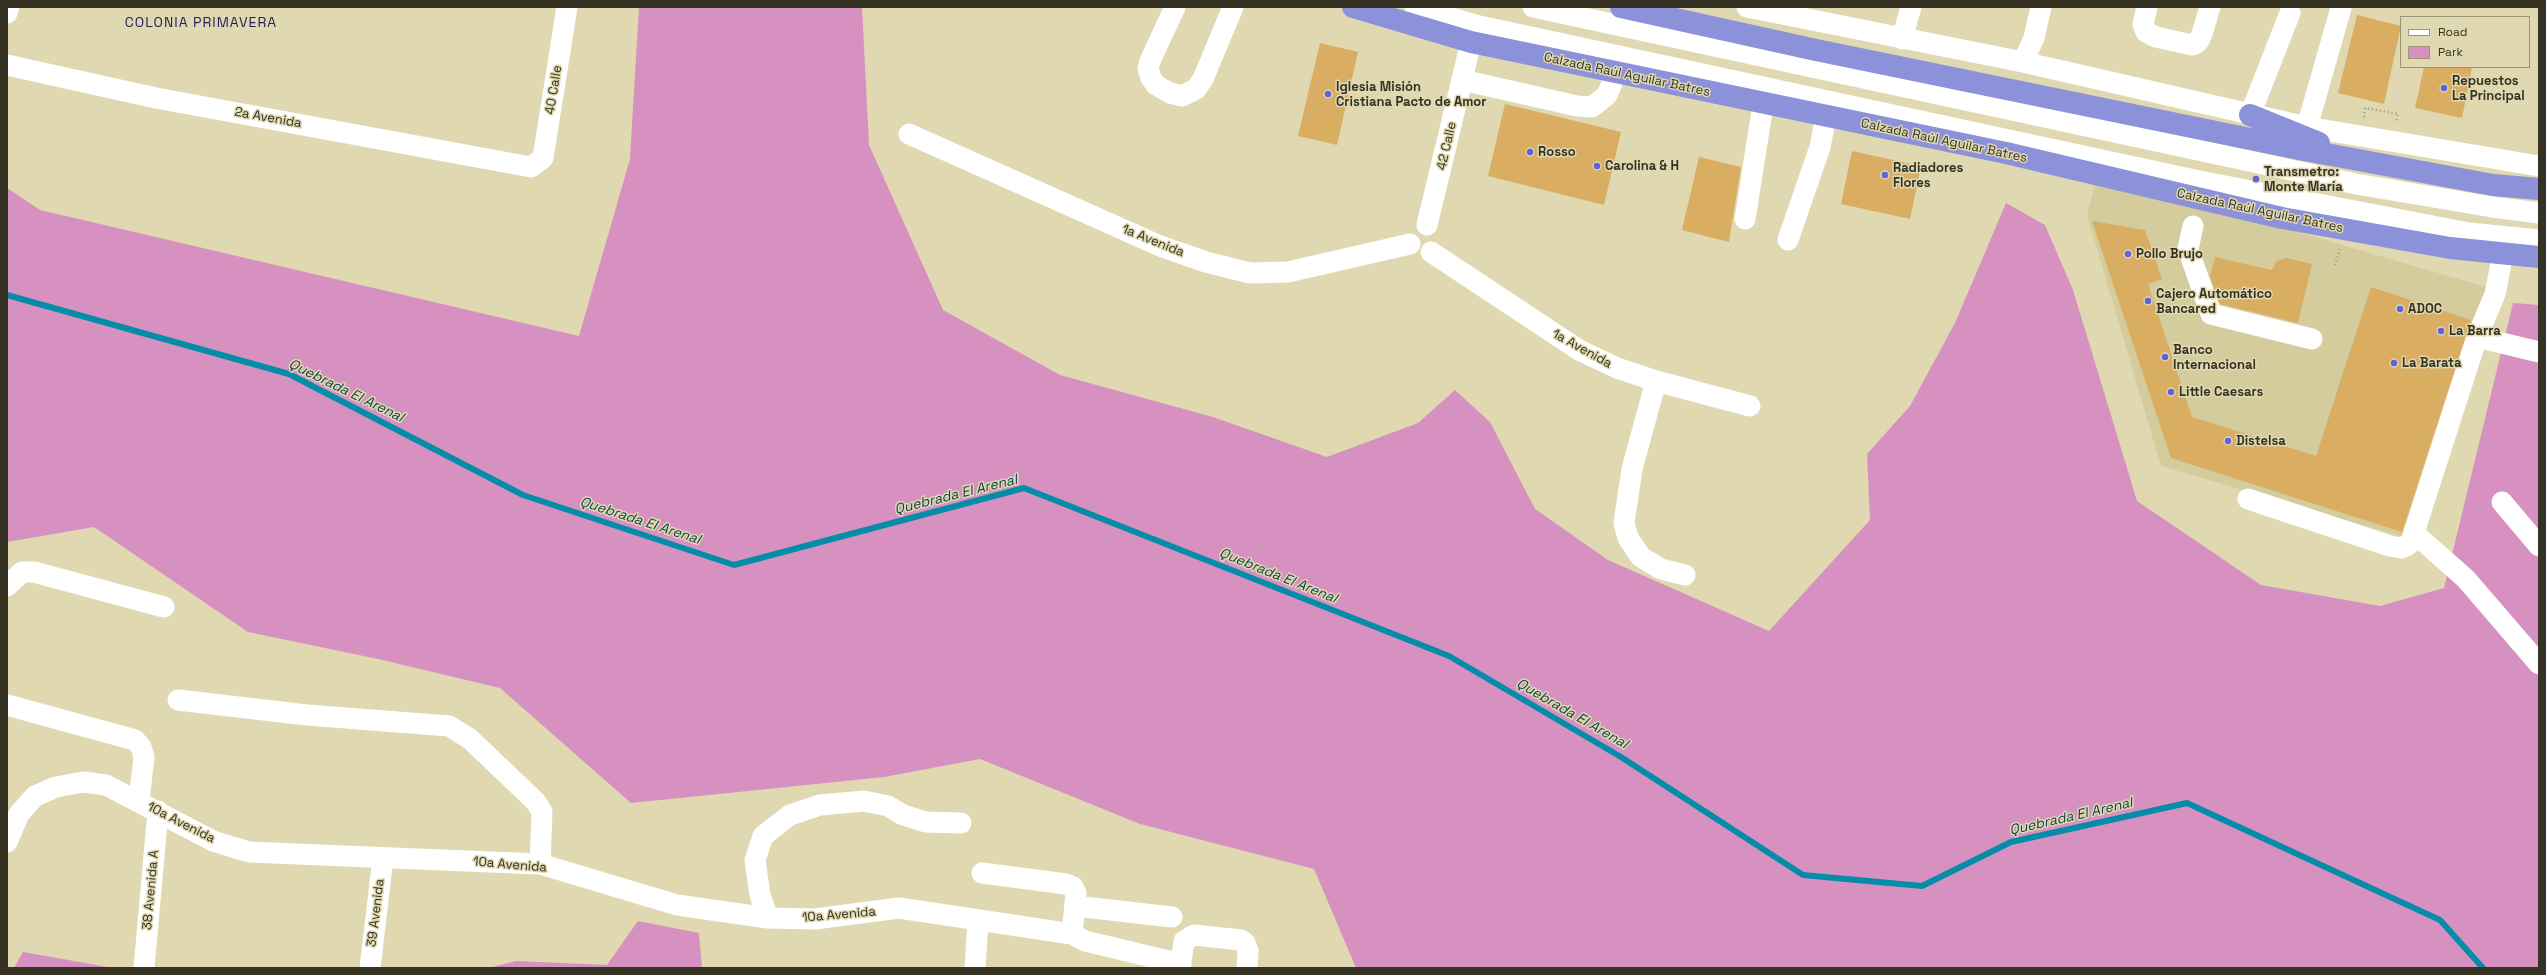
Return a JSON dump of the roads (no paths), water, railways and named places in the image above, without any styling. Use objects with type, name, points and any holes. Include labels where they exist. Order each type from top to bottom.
[{"type":"highway","name":"Calzada Raúl Aguilar Batres","points":[[1353,7],[1471,42],[1763,105],[1826,116],[2039,160],[2282,218],[2450,248],[2539,257]]},
{"type":"highway","points":[[1621,7],[1816,50],[2368,163],[2492,185],[2539,189]]},
{"type":"highway","points":[[2250,116],[2368,163]]},
{"type":"street","points":[[7,14],[8,7]]},
{"type":"street","points":[[1175,7],[1150,61],[1148,70],[1156,85],[1170,93],[1182,96],[1196,89],[1203,79],[1234,7]]},
{"type":"street","points":[[1415,7],[1475,25],[2204,182],[2469,233],[2539,240]]},
{"type":"street","points":[[1532,7],[2356,184],[2492,207],[2539,213]]},
{"type":"street","points":[[1747,7],[1824,15],[1902,39],[2022,62],[2250,116],[2539,166]]},
{"type":"street","points":[[1902,39],[1911,7]]},
{"type":"street","points":[[2022,62],[2034,38],[2041,7]]},
{"type":"street","points":[[2147,7],[2143,24],[2146,32],[2156,37],[2192,44],[2198,42],[2202,34],[2210,7]]},
{"type":"street","name":"40 Calle","points":[[531,167],[543,158],[564,8]]},
{"type":"street","points":[[2307,127],[2341,8]]},
{"type":"street","points":[[2250,116],[2290,13]]},
{"type":"street","points":[[1816,50],[1824,15]]},
{"type":"street","name":"42 Calle","points":[[1427,225],[1471,42]]},
{"type":"street","name":"2a Avenida","points":[[7,65],[156,98],[531,167]]},
{"type":"street","points":[[1462,80],[1577,106],[1592,107],[1607,95],[1616,73]]},
{"type":"street","points":[[1745,219],[1763,105]]},
{"type":"street","points":[[1788,240],[1820,147],[1826,116]]},
{"type":"street","name":"1a Avenida","points":[[909,134],[1160,246],[1206,262],[1250,273],[1288,272],[1410,244]]},
{"type":"street","points":[[1427,225],[1437,233],[1439,239],[1438,246],[1431,252],[1421,254],[1415,251],[1410,244],[1410,234],[1414,228],[1427,225]]},
{"type":"street","points":[[2193,226],[2188,249],[2211,314],[2312,339]]},
{"type":"street","name":"1a Avenida","points":[[1431,252],[1579,350],[1618,368],[1656,381],[1750,406]]},
{"type":"street","points":[[2248,499],[2390,546],[2400,548],[2408,545],[2414,534],[2477,337],[2495,294],[2503,254]]},
{"type":"street","points":[[2477,337],[2539,352]]},
{"type":"street","points":[[1656,381],[1632,469],[1624,523],[1628,538],[1641,557],[1661,569],[1685,575]]},
{"type":"street","points":[[2502,502],[2539,546]]},
{"type":"street","points":[[2414,534],[2466,579],[2539,664]]},
{"type":"street","points":[[7,586],[22,572],[34,572],[164,607]]},
{"type":"street","points":[[178,700],[307,715],[449,726],[470,739],[536,802],[542,812],[540,864]]},
{"type":"street","points":[[7,705],[135,740],[141,747],[144,757],[139,801]]},
{"type":"street","name":"10a Avenida","points":[[7,842],[20,814],[36,796],[56,787],[83,782],[106,785],[213,841],[249,852],[540,864],[677,905],[768,918],[815,919],[899,908],[978,922],[1072,934],[1085,941],[1180,966]]},
{"type":"street","points":[[768,918],[760,895],[756,860],[763,836],[790,815],[838,801],[864,801],[888,806],[903,815],[926,822],[961,823]]},
{"type":"street","name":"38 Avenida A","points":[[144,968],[158,811]]},
{"type":"street","name":"39 Avenida","points":[[370,968],[383,858]]},
{"type":"street","points":[[982,873],[1066,884],[1073,887],[1076,893],[1072,934]]},
{"type":"street","points":[[1075,906],[1172,917]]},
{"type":"street","points":[[975,968],[978,922]]},
{"type":"street","points":[[1180,966],[1184,941],[1194,935],[1241,940],[1246,943],[1248,951],[1247,968]]},
{"type":"waterway","name":"Quebrada El Arenal","points":[[7,295],[289,374],[523,495],[734,565],[1024,488],[1449,656],[1621,757],[1803,875],[1922,886],[2011,842],[2187,803],[2440,920],[2483,968]]},
{"type":"place","name":"Repuestos La Principal","points":[[2444,88]]},
{"type":"place","name":"Iglesia Misión Cristiana Pacto de Amor","points":[[1328,94]]},
{"type":"place","name":"Rosso","points":[[1530,152]]},
{"type":"place","name":"Carolina & H","points":[[1597,166]]},
{"type":"place","name":"Radiadores Flores","points":[[1885,175]]},
{"type":"place","name":"Transmetro: Monte María","points":[[2256,179]]},
{"type":"place","name":"Pollo Brujo","points":[[2128,254]]},
{"type":"place","name":"Cajero Automático Bancared","points":[[2148,301]]},
{"type":"place","name":"ADOC","points":[[2400,309]]},
{"type":"place","name":"La Barra","points":[[2441,331]]},
{"type":"place","name":"Banco Internacional","points":[[2165,357]]},
{"type":"place","name":"La Barata","points":[[2394,363]]},
{"type":"place","name":"Little Caesars","points":[[2171,392]]},
{"type":"place","name":"Distelsa","points":[[2228,441]]},
{"type":"district","name":"COLONIA PRIMAVERA","points":[[201,23]]}]
